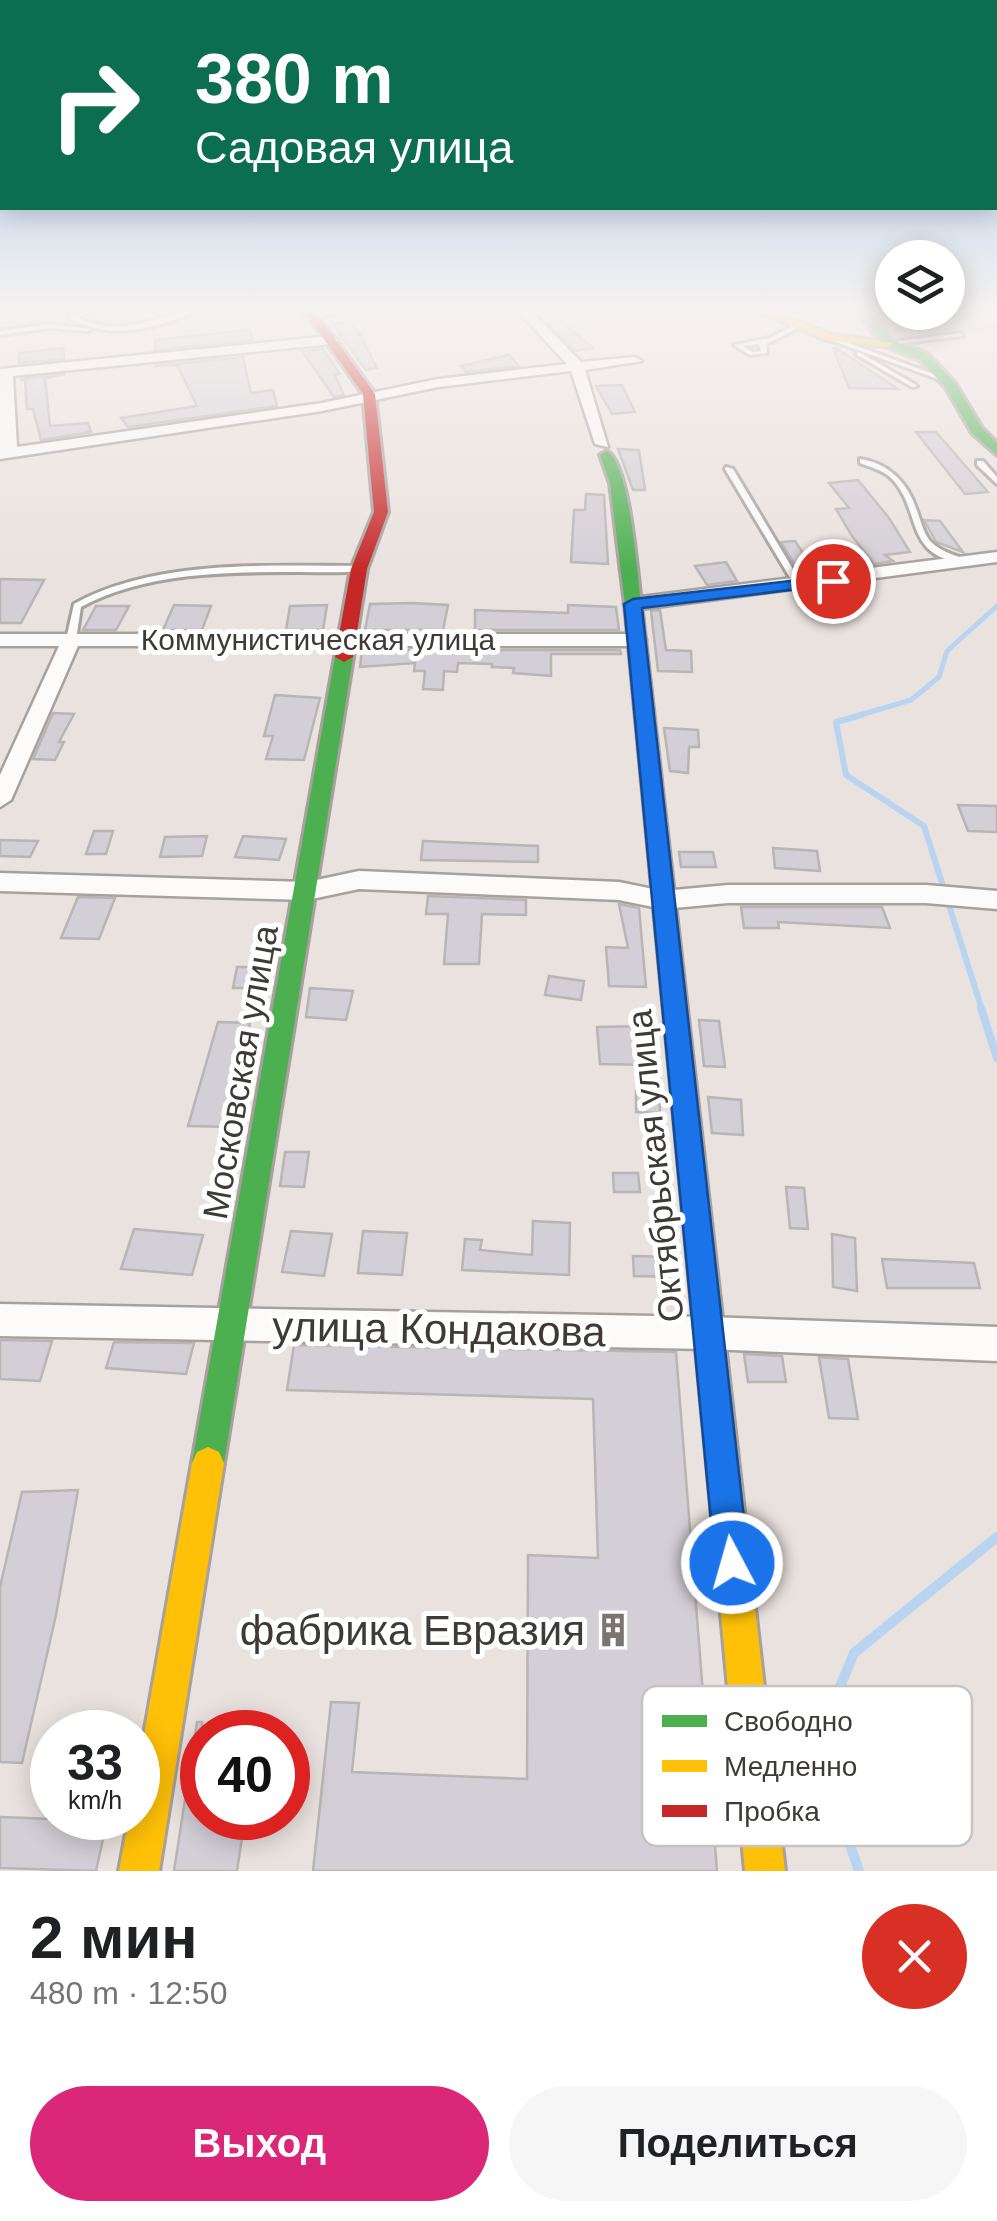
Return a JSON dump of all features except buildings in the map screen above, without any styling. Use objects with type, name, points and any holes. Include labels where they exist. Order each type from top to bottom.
[{"type":"street","points":[[4,398],[5,453],[322,407],[353,398]]},
{"type":"street","name":"Московская улица","points":[[138,1871],[307,892],[358,569],[381,512],[369,398]]},
{"type":"street","name":"Октябрьская улица","points":[[588,398],[616,483],[633,604],[745,1686]]},
{"type":"street","points":[[956,398],[977,430],[988,457]]},
{"type":"street","points":[[633,604],[800,586],[997,556]]},
{"type":"street","name":"Коммунистическая улица","points":[[0,640],[347,636],[636,640]]},
{"type":"street","points":[[0,800],[71,640]]},
{"type":"street","points":[[0,882],[307,892],[358,880],[619,891],[663,900],[728,894],[926,894],[993,900]]},
{"type":"street","name":"улица Кондакова","points":[[0,1320],[707,1332],[997,1344]]},
{"type":"street","name":"Октябрьская улица","points":[[762,1846],[765,1871]]},
{"type":"lane","points":[[988,457],[997,482]]},
{"type":"lane","points":[[864,461],[892,475],[911,506],[925,543],[936,555],[966,562]]},
{"type":"lane","points":[[728,469],[800,586]]},
{"type":"lane","points":[[71,640],[77,606],[92,594],[123,584],[274,568],[358,569]]},
{"type":"waterway","points":[[853,717],[911,700],[939,677],[947,651],[997,606]]},
{"type":"waterway","points":[[862,715],[836,722],[846,775],[924,826],[982,1010]]},
{"type":"waterway","points":[[981,1008],[997,1058]]},
{"type":"waterway","points":[[840,1686],[854,1653],[997,1537]]},
{"type":"waterway","points":[[850,1846],[859,1871]]},
{"type":"traffic: fast","points":[[958,398],[977,430],[997,451]]},
{"type":"traffic: fast","points":[[607,455],[617,483],[633,604],[725,1485]]},
{"type":"traffic: fast","points":[[208,1463],[344,657]]},
{"type":"traffic: slow","points":[[139,1871],[208,1463]]},
{"type":"traffic: slow","points":[[725,1485],[746,1686]]},
{"type":"traffic: slow","points":[[762,1846],[765,1871]]},
{"type":"traffic: jam","points":[[344,657],[359,569],[381,512],[369,398]]},
{"type":"place","name":"фабрика Евразия","points":[[613,1630]]},
{"type":"route","points":[[732,1563],[633,604],[833,581]]}]
